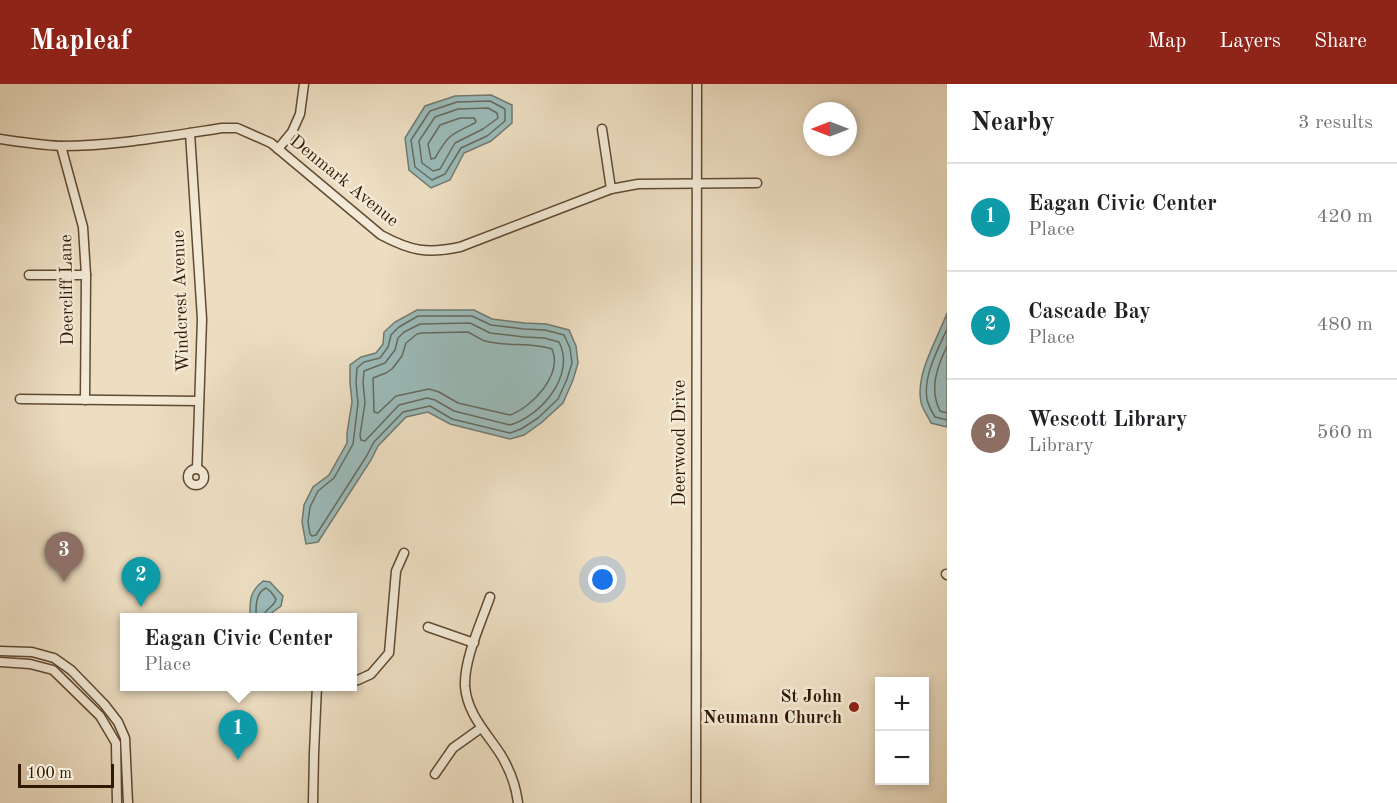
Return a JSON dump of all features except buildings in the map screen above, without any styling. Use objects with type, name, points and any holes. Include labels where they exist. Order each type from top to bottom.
[{"type":"street","points":[[278,149],[292,132],[300,114],[304,84]]},
{"type":"street","name":"Deerwood Drive","points":[[696,803],[697,84]]},
{"type":"street","name":"Denmark Avenue","points":[[0,139],[61,146],[125,142],[222,128],[237,128],[271,143],[381,235],[400,245],[421,251],[441,251],[460,247],[611,189],[638,184],[757,183]]},
{"type":"street","points":[[602,129],[611,189]]},
{"type":"street","name":"Windcrest Avenue","points":[[190,133],[202,319],[196,469]]},
{"type":"street","name":"Deercliff Lane","points":[[61,146],[83,227],[86,275],[85,399]]},
{"type":"street","points":[[29,275],[86,275]]},
{"type":"street","points":[[20,399],[199,400]]},
{"type":"street","points":[[357,680],[371,674],[389,653],[396,571],[404,553]]},
{"type":"street","points":[[490,597],[467,667],[465,687],[470,708],[510,773],[518,803]]},
{"type":"street","points":[[428,627],[474,643]]},
{"type":"street","points":[[0,651],[32,652],[54,658],[71,670],[104,704],[118,722],[125,738],[128,803]]},
{"type":"street","points":[[0,662],[30,664],[53,670],[100,716],[116,742],[117,803]]},
{"type":"street","points":[[313,803],[317,691]]},
{"type":"street","points":[[435,774],[453,748],[481,728]]},
{"type":"water","points":[[491,95],[512,105],[512,123],[491,141],[464,153],[450,180],[431,188],[409,170],[405,138],[425,106],[455,96]]},
{"type":"water","points":[[417,310],[474,310],[492,319],[546,324],[569,330],[576,346],[578,363],[563,403],[524,435],[510,439],[450,424],[428,412],[406,417],[378,446],[318,542],[306,544],[302,522],[304,505],[313,487],[329,475],[347,443],[352,402],[350,365],[361,357],[376,353],[383,344],[384,332],[395,322]]},
{"type":"water","points":[[947,313],[947,427],[931,423],[922,405],[920,391],[928,356]]},
{"type":"water","points":[[263,581],[270,582],[283,596],[281,606],[271,613],[250,613],[250,601],[258,585]]},
{"type":"place","name":"Wescott Library","points":[[64,582]]},
{"type":"place","name":"Cascade Bay","points":[[141,607]]},
{"type":"place","name":"St John Neumann Church","points":[[854,707]]},
{"type":"place","name":"Eagan Civic Center","points":[[238,760]]}]
